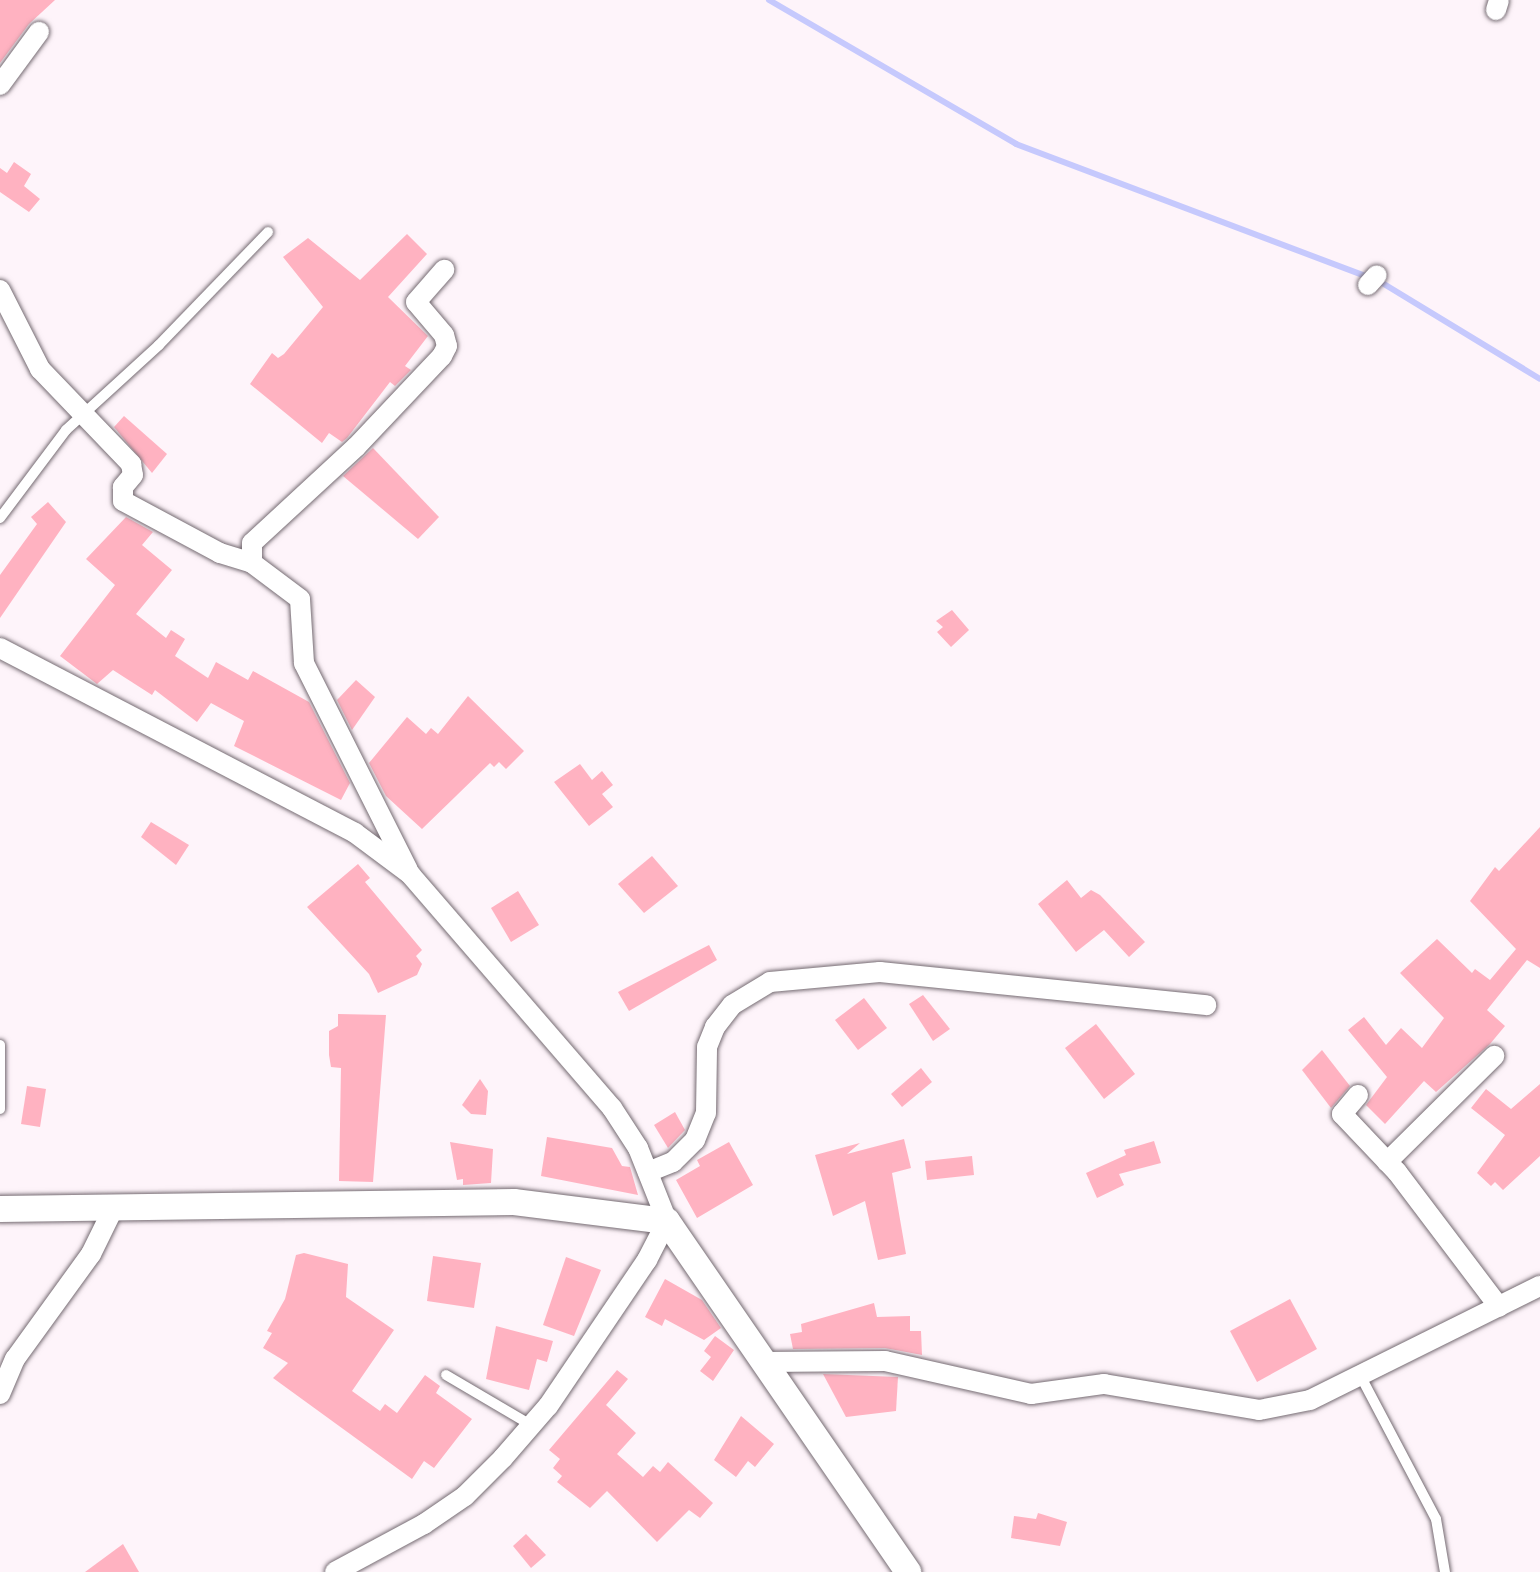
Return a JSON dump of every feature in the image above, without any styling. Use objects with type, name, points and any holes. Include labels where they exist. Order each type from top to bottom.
[{"type":"street","points":[[0,85],[39,32]]},
{"type":"street","points":[[252,563],[252,543],[356,447],[442,356],[447,346],[444,335],[416,302],[444,270]]},
{"type":"street","points":[[0,290],[40,369],[87,413],[131,464],[133,475],[121,494],[128,505],[220,553],[252,563],[300,599],[304,663],[410,874]]},
{"type":"street","points":[[0,648],[355,833],[410,874],[612,1108],[648,1172],[667,1221],[901,1569]]},
{"type":"street","points":[[648,1172],[673,1162],[695,1140],[706,1113],[707,1047],[715,1027],[732,1005],[770,982],[880,972],[1206,1005]]},
{"type":"street","points":[[1387,1162],[1494,1056]]},
{"type":"street","points":[[1358,1095],[1342,1114],[1387,1162],[1499,1307]]},
{"type":"street","points":[[0,1209],[514,1202],[667,1221]]},
{"type":"street","points":[[0,1394],[15,1359],[91,1254],[114,1207]]},
{"type":"street","points":[[335,1572],[465,1496],[531,1425],[647,1260],[667,1221]]},
{"type":"street","points":[[764,1362],[885,1361],[1031,1394],[1104,1384],[1259,1410],[1310,1400],[1540,1286]]},
{"type":"lane","points":[[0,518],[66,430],[87,413],[268,232]]},
{"type":"lane","points":[[0,1045],[0,1109]]},
{"type":"lane","points":[[446,1375],[531,1425]]},
{"type":"lane","points":[[1360,1375],[1436,1519],[1445,1572]]},
{"type":"building","points":[[0,0],[55,0],[29,24],[0,63]]},
{"type":"building","points":[[14,162],[31,174],[24,186],[40,199],[29,212],[0,192],[0,168],[7,173]]},
{"type":"building","points":[[407,234],[427,254],[388,297],[428,336],[405,366],[411,370],[395,386],[390,382],[347,438],[342,442],[329,433],[322,443],[250,384],[272,353],[278,358],[284,354],[323,307],[283,257],[308,238],[360,280]]},
{"type":"building","points":[[124,416],[167,454],[152,473],[114,427]]},
{"type":"building","points":[[373,448],[439,517],[418,539],[343,476]]},
{"type":"building","points":[[48,502],[66,522],[0,618],[0,575],[37,524],[31,517]]},
{"type":"building","points":[[126,517],[153,532],[142,545],[172,570],[136,614],[166,638],[171,630],[185,639],[175,656],[208,678],[216,662],[248,680],[253,671],[309,702],[350,783],[341,800],[234,746],[244,721],[211,703],[197,722],[155,690],[152,695],[113,670],[97,684],[60,656],[115,585],[86,559]]},
{"type":"building","points":[[952,610],[969,630],[951,647],[937,632],[943,627],[936,621]]},
{"type":"building","points":[[356,680],[375,697],[352,730],[337,700]]},
{"type":"building","points":[[468,696],[524,751],[506,769],[499,762],[494,767],[490,763],[422,829],[386,796],[369,763],[407,717],[426,734],[431,728],[438,734]]},
{"type":"building","points":[[580,764],[592,780],[602,771],[613,785],[602,794],[613,807],[589,826],[554,782]]},
{"type":"building","points":[[151,822],[189,845],[176,865],[141,837]]},
{"type":"building","points":[[1540,827],[1540,968],[1527,960],[1487,1010],[1505,1026],[1490,1044],[1436,1092],[1424,1081],[1385,1124],[1366,1105],[1387,1077],[1348,1030],[1364,1017],[1386,1045],[1401,1028],[1422,1048],[1444,1018],[1400,973],[1437,939],[1472,973],[1475,969],[1490,980],[1516,949],[1470,901],[1495,867],[1499,871]]},
{"type":"building","points":[[652,856],[678,886],[644,913],[618,884]]},
{"type":"building","points":[[358,864],[370,878],[365,882],[422,950],[416,956],[422,964],[417,975],[378,993],[369,974],[307,907]]},
{"type":"building","points":[[1067,880],[1081,898],[1091,890],[1100,895],[1145,942],[1129,957],[1104,930],[1076,952],[1038,904]]},
{"type":"building","points":[[518,891],[539,925],[511,942],[491,908]]},
{"type":"building","points":[[709,945],[717,960],[629,1011],[618,992]]},
{"type":"building","points":[[923,995],[950,1029],[933,1041],[909,1004]]},
{"type":"building","points":[[864,998],[887,1028],[858,1050],[835,1020]]},
{"type":"building","points":[[338,1014],[386,1015],[373,1182],[339,1181],[341,1068],[331,1067],[329,1055],[329,1031],[338,1026]]},
{"type":"building","points":[[1096,1024],[1135,1074],[1104,1099],[1065,1048]]},
{"type":"building","points":[[1322,1050],[1350,1086],[1331,1108],[1302,1070]]},
{"type":"building","points":[[921,1068],[932,1082],[902,1107],[891,1094]]},
{"type":"building","points":[[480,1079],[488,1091],[486,1115],[471,1114],[462,1105]]},
{"type":"building","points":[[1540,1084],[1540,1156],[1503,1190],[1495,1182],[1491,1186],[1477,1173],[1505,1135],[1471,1108],[1486,1089],[1511,1109]]},
{"type":"building","points":[[27,1086],[46,1089],[40,1127],[21,1124]]},
{"type":"building","points":[[675,1112],[685,1130],[668,1148],[654,1125]]},
{"type":"building","points":[[547,1137],[612,1148],[622,1166],[630,1167],[638,1195],[541,1176]]},
{"type":"building","points":[[904,1139],[911,1168],[892,1173],[906,1254],[878,1260],[865,1201],[833,1216],[815,1155],[860,1143],[847,1154]]},
{"type":"building","points":[[1154,1141],[1161,1163],[1119,1174],[1124,1185],[1097,1198],[1086,1173],[1126,1155],[1124,1150]]},
{"type":"building","points":[[450,1142],[493,1149],[491,1183],[463,1185],[463,1179],[457,1180]]},
{"type":"building","points":[[729,1142],[753,1185],[697,1218],[676,1180],[700,1166],[697,1160]]},
{"type":"building","points":[[972,1156],[974,1175],[927,1180],[925,1161]]},
{"type":"building","points":[[304,1253],[348,1264],[346,1297],[394,1330],[352,1391],[380,1411],[385,1404],[397,1413],[425,1375],[440,1386],[436,1393],[472,1419],[434,1468],[424,1461],[412,1479],[273,1378],[288,1363],[263,1348],[272,1333],[267,1331],[285,1299],[296,1255]]},
{"type":"building","points":[[433,1256],[481,1263],[474,1308],[427,1301]]},
{"type":"building","points":[[566,1257],[601,1270],[574,1336],[543,1325]]},
{"type":"building","points":[[665,1279],[702,1300],[721,1328],[704,1340],[665,1319],[662,1326],[645,1317]]},
{"type":"building","points":[[1290,1299],[1317,1349],[1257,1382],[1230,1331]]},
{"type":"building","points":[[874,1303],[877,1317],[910,1316],[910,1331],[921,1331],[922,1355],[885,1348],[793,1349],[790,1334],[802,1332],[801,1324]]},
{"type":"building","points":[[496,1326],[553,1341],[547,1362],[537,1359],[529,1390],[486,1379]]},
{"type":"building","points":[[715,1336],[734,1350],[713,1381],[700,1371],[711,1357],[704,1351]]},
{"type":"building","points":[[617,1370],[628,1379],[606,1405],[636,1433],[617,1454],[643,1477],[653,1466],[660,1472],[668,1462],[713,1503],[700,1518],[689,1510],[657,1542],[607,1491],[590,1508],[557,1482],[562,1476],[553,1468],[560,1459],[549,1450]]},
{"type":"building","points":[[823,1374],[898,1377],[896,1411],[846,1417]]},
{"type":"building","points":[[741,1416],[774,1444],[755,1467],[748,1461],[736,1477],[714,1460]]},
{"type":"building","points":[[1038,1513],[1067,1522],[1060,1546],[1011,1538],[1014,1516],[1036,1519]]},
{"type":"building","points":[[526,1534],[546,1555],[531,1568],[513,1546]]},
{"type":"building","points":[[123,1544],[139,1572],[85,1572]]},
{"type":"waterway","points":[[769,0],[1016,144],[1379,281],[1540,379]]}]
